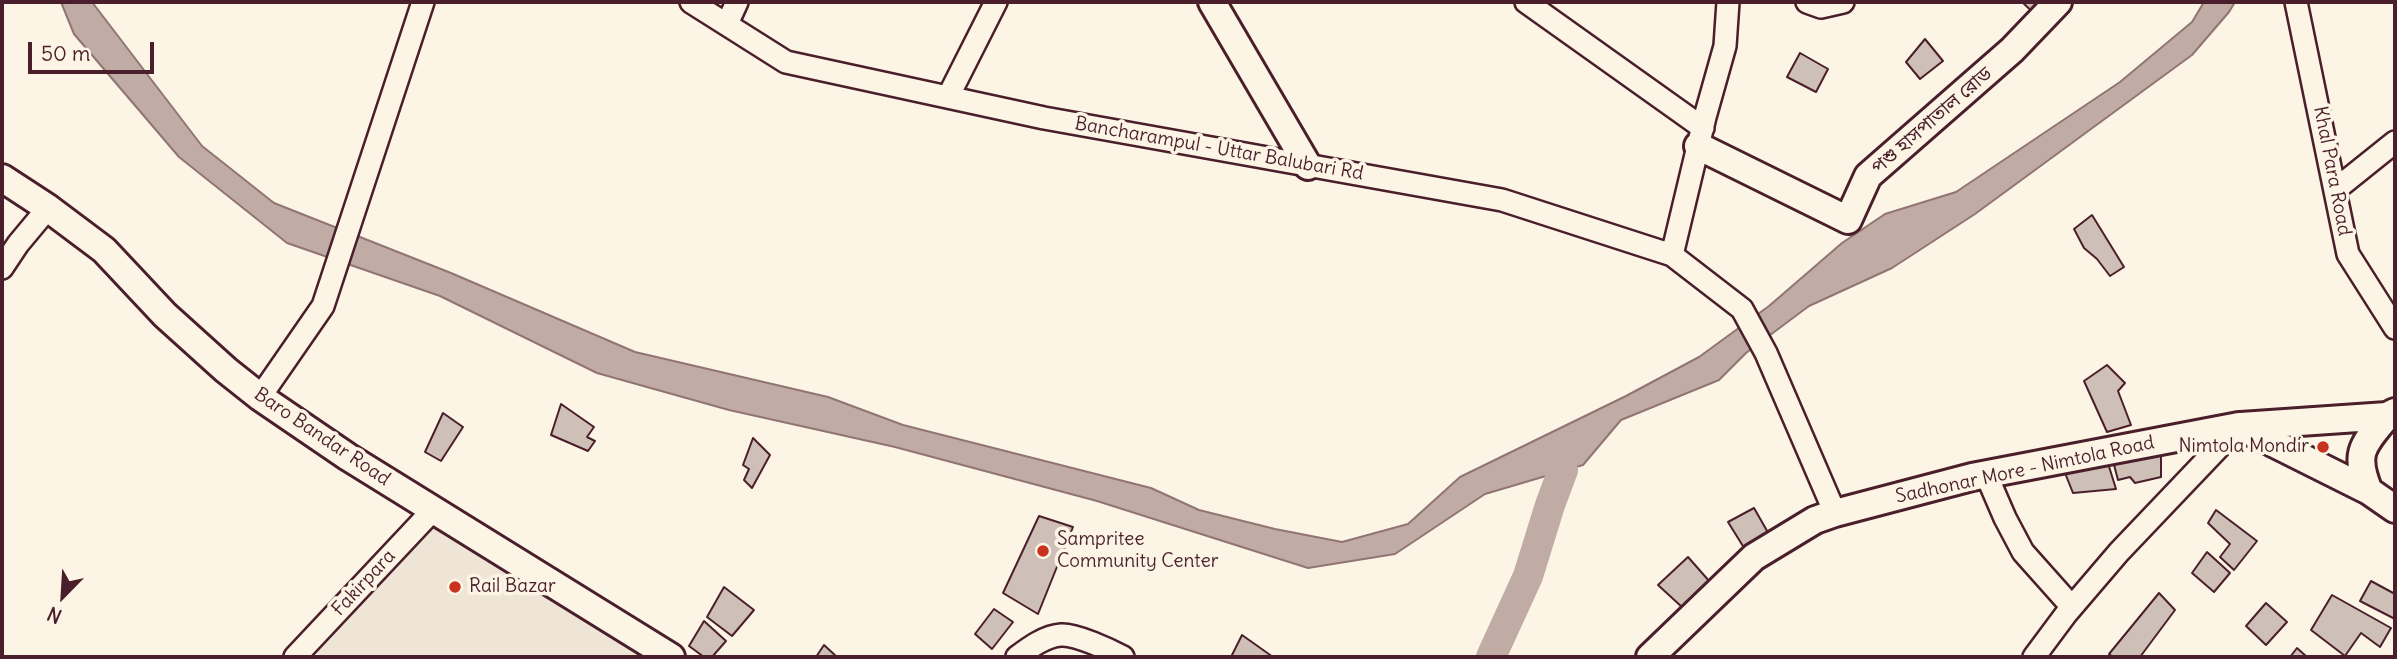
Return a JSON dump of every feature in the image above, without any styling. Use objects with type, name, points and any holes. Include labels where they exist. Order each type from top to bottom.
[{"type":"street","points":[[260,397],[323,306],[423,2]]},
{"type":"street","name":"Bancharampul - Uttar Balubari Rd","points":[[691,2],[786,62],[1044,118],[1502,200],[1672,255],[1742,309],[1766,353],[1835,513]]},
{"type":"street","points":[[727,24],[737,2]]},
{"type":"street","points":[[948,97],[996,2]]},
{"type":"street","points":[[1212,2],[1308,166]]},
{"type":"street","points":[[1526,2],[1700,137]]},
{"type":"street","points":[[1672,255],[1725,46],[1728,2]]},
{"type":"street","points":[[1807,2],[1821,6],[1843,2]]},
{"type":"street","name":"পশু হাসপাতাল রোড","points":[[1700,137],[1848,220],[1868,176],[2012,50],[2058,2]]},
{"type":"street","name":"Khal Para Road","points":[[2296,2],[2348,254],[2395,328]]},
{"type":"street","points":[[2335,190],[2395,142]]},
{"type":"street","name":"Baro Bandar Road","points":[[2,178],[104,250],[165,314],[260,397],[348,457],[671,657]]},
{"type":"street","points":[[2,268],[48,208]]},
{"type":"street","points":[[2369,491],[2362,476],[2360,458],[2366,442],[2391,414]]},
{"type":"street","name":"Sadhonar More - Nimtola Road","points":[[1650,657],[1755,557],[1815,520],[1835,513],[1986,474],[2239,426],[2391,414]]},
{"type":"street","points":[[2034,657],[2119,552],[2239,426],[2369,491],[2395,509]]},
{"type":"street","points":[[1986,474],[2023,552],[2072,607]]},
{"type":"street","name":"Fakirpara","points":[[302,655],[434,509]]},
{"type":"street","points":[[1017,657],[1032,645],[1062,635],[1098,652],[1123,657]]},
{"type":"shaded area","points":[[61,2],[92,2],[202,146],[274,203],[451,273],[635,352],[828,397],[903,425],[1151,488],[1199,510],[1342,542],[1408,524],[1460,477],[1699,357],[1769,306],[1842,243],[1885,214],[1956,192],[2120,82],[2192,22],[2204,2],[2235,2],[2192,55],[1975,214],[1892,268],[1809,306],[1746,353],[1719,380],[1621,420],[1583,465],[1485,494],[1395,554],[1308,568],[1097,501],[895,447],[729,410],[597,373],[440,296],[287,243],[179,157],[74,34]]},
{"type":"shaded area","name":"Rail Bazar","points":[[432,522],[650,657],[322,657],[315,651]]},
{"type":"building","points":[[2022,2],[2050,2],[2037,16]]},
{"type":"building","points":[[1925,39],[1943,61],[1920,79],[1906,62]]},
{"type":"building","points":[[1800,53],[1828,69],[1816,92],[1787,77]]},
{"type":"building","points":[[2092,215],[2124,267],[2110,276],[2084,248],[2074,229]]},
{"type":"building","points":[[2107,365],[2125,383],[2118,391],[2131,425],[2107,432],[2084,381]]},
{"type":"building","points":[[561,404],[594,427],[587,437],[595,441],[588,451],[551,435]]},
{"type":"building","points":[[443,413],[463,427],[441,461],[425,452]]},
{"type":"building","points":[[753,438],[770,455],[752,488],[744,480],[749,469],[743,465]]},
{"type":"building","points":[[2161,451],[2161,477],[2135,483],[2130,477],[2118,480],[2113,461]]},
{"type":"building","points":[[2107,460],[2116,489],[2073,493],[2063,468]]},
{"type":"building","points":[[1754,508],[1770,536],[1746,551],[1728,522]]},
{"type":"building","points":[[2216,510],[2257,541],[2234,570],[2220,557],[2230,544],[2208,523]]},
{"type":"building","name":"Sampritee Community Center","points":[[1039,516],[1073,527],[1038,614],[1003,593]]},
{"type":"building","points":[[2207,552],[2230,573],[2214,592],[2192,573]]},
{"type":"building","points":[[1688,557],[1710,582],[1683,608],[1658,585]]},
{"type":"building","points":[[2371,581],[2395,594],[2395,619],[2360,601]]},
{"type":"building","points":[[724,587],[754,610],[732,636],[707,617]]},
{"type":"building","points":[[2159,593],[2175,610],[2140,657],[2113,657],[2109,654]]},
{"type":"building","points":[[2332,595],[2391,628],[2380,647],[2361,633],[2345,656],[2311,630]]},
{"type":"building","points":[[2266,603],[2287,622],[2266,645],[2246,626]]},
{"type":"building","points":[[994,609],[1013,622],[992,649],[975,634]]},
{"type":"building","points":[[704,621],[726,641],[712,657],[704,657],[689,646]]},
{"type":"building","points":[[1242,635],[1273,657],[1231,657]]},
{"type":"building","points":[[824,645],[837,657],[816,657]]},
{"type":"building","points":[[2297,648],[2307,657],[2290,657]]},
{"type":"waterway","points":[[1491,657],[1528,576],[1563,470]]},
{"type":"place","name":"Nimtola Mondir","points":[[2323,447]]},
{"type":"place","name":"Sampritee Community Center","points":[[1043,551]]},
{"type":"place","name":"Rail Bazar","points":[[455,587]]}]
